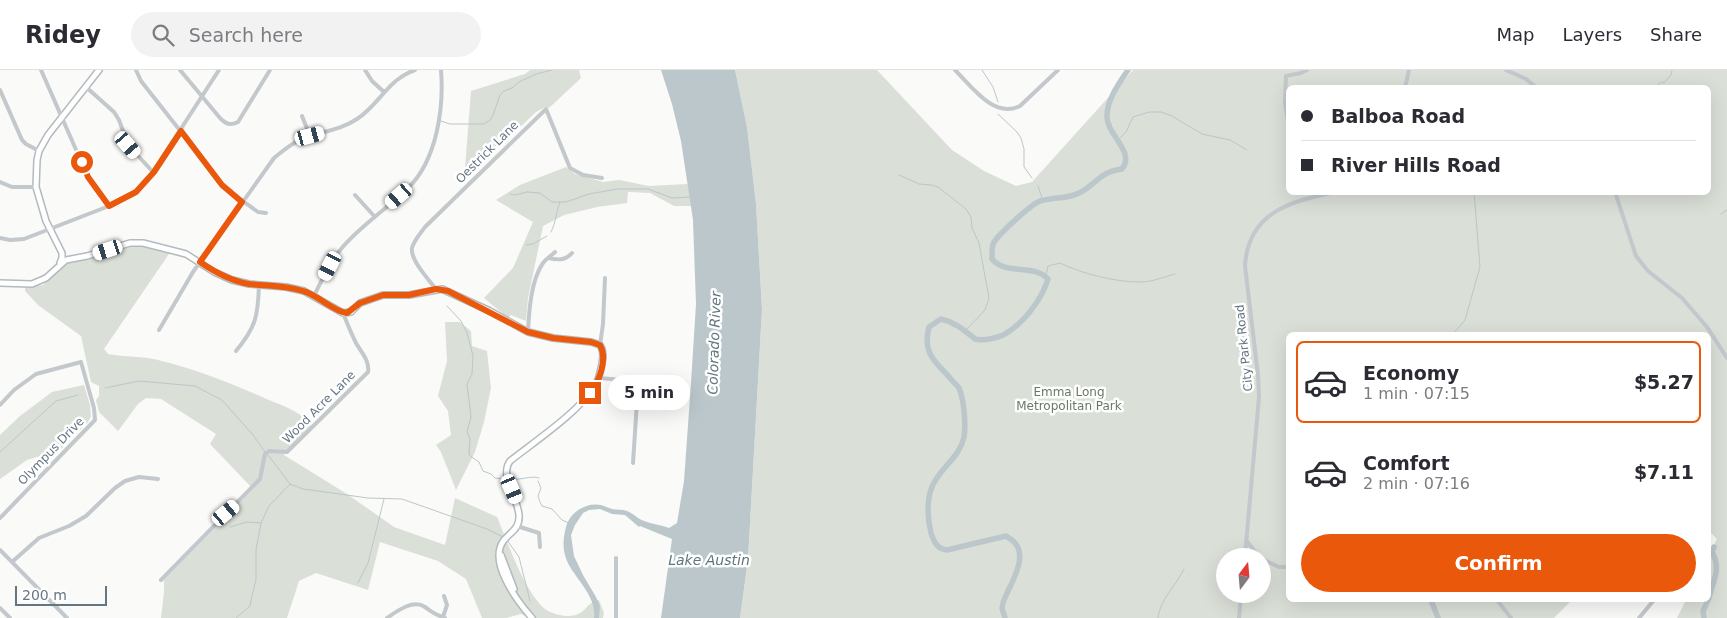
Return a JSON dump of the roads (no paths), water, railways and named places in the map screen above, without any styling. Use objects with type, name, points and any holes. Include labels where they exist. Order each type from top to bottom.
[{"type":"street","points":[[46,70],[42,72],[88,177],[109,206]]},
{"type":"street","points":[[60,264],[62,253],[49,228],[36,187],[39,151],[48,135],[99,70]]},
{"type":"street","points":[[136,70],[141,81],[222,185],[242,202],[258,212],[266,213]]},
{"type":"street","points":[[180,70],[223,122],[229,125],[238,122],[270,70]]},
{"type":"street","points":[[0,238],[10,240],[24,238],[109,206],[136,192],[154,172],[219,70]]},
{"type":"street","points":[[365,70],[372,81],[384,92]]},
{"type":"street","points":[[159,330],[200,262],[274,158],[294,143],[353,122],[367,111],[398,78],[415,70]]},
{"type":"street","points":[[314,296],[340,249],[412,184],[429,158],[434,142],[442,96],[441,70]]},
{"type":"street","points":[[955,70],[988,103],[1007,110],[1014,110],[1058,70]]},
{"type":"street","points":[[1286,109],[1286,76],[1300,74],[1307,70]]},
{"type":"street","points":[[1406,85],[1409,70]]},
{"type":"street","points":[[1506,70],[1526,79],[1533,85]]},
{"type":"street","points":[[86,87],[114,112],[128,145],[154,172]]},
{"type":"street","points":[[0,90],[22,140],[39,151]]},
{"type":"street","name":"Oestrick Lane","points":[[436,289],[415,261],[412,248],[417,238],[546,109],[570,168],[583,175],[602,178]]},
{"type":"street","points":[[302,116],[310,136]]},
{"type":"street","points":[[0,182],[12,187],[36,187]]},
{"type":"street","points":[[1300,195],[1301,200]]},
{"type":"street","name":"City Park Road","points":[[1246,548],[1259,397],[1245,258],[1250,241],[1260,224],[1275,212],[1301,200],[1323,195]]},
{"type":"street","points":[[1616,195],[1636,256],[1648,271],[1682,298],[1710,332]]},
{"type":"street","points":[[355,196],[375,217]]},
{"type":"street","points":[[0,283],[25,285],[39,282],[66,260],[87,256],[122,245],[137,243],[180,251],[214,272],[232,280],[294,288],[314,296],[343,313],[350,312],[360,303],[388,294],[418,294],[436,289],[448,291],[528,332],[600,345]]},
{"type":"street","points":[[528,332],[530,304],[540,269],[543,263],[555,252]]},
{"type":"street","points":[[548,258],[558,260],[567,258],[572,253]]},
{"type":"street","points":[[532,618],[516,597],[500,551],[504,540],[517,526],[519,518],[518,505],[506,475],[508,464],[577,406],[593,389],[599,378],[603,358],[600,345],[604,324],[605,278]]},
{"type":"street","points":[[236,351],[254,324],[258,312],[260,285]]},
{"type":"street","name":"Wood Acre Lane","points":[[161,580],[260,479],[266,454],[269,451],[287,452],[368,372],[369,367],[365,356],[356,342],[343,313]]},
{"type":"street","points":[[1711,333],[1727,358]]},
{"type":"street","name":"Olympus Drive","points":[[0,405],[14,390],[36,374],[81,362],[94,408],[95,420],[0,518]]},
{"type":"street","points":[[599,378],[635,381],[638,386],[633,463]]},
{"type":"street","points":[[12,562],[39,538],[69,526],[86,516],[114,488],[125,481],[139,477],[158,479]]},
{"type":"street","points":[[517,526],[539,533],[540,547]]},
{"type":"street","points":[[1246,540],[1251,548]]},
{"type":"street","points":[[0,550],[67,618]]},
{"type":"street","points":[[616,558],[616,618]]},
{"type":"street","points":[[1271,563],[1280,567],[1286,567]]},
{"type":"street","points":[[387,618],[407,606],[415,604],[422,606],[433,614],[444,617],[447,605],[444,596]]},
{"type":"street","points":[[1499,602],[1511,618]]},
{"type":"street","points":[[1639,618],[1652,602]]},
{"type":"street","points":[[1239,618],[1240,603]]},
{"type":"street","points":[[0,608],[10,618]]},
{"type":"water","name":"Lake Austin","points":[[661,70],[735,70],[747,127],[756,204],[762,309],[748,559],[740,618],[661,618],[672,539],[639,527],[625,515],[612,514],[600,509],[589,510],[583,513],[571,535],[574,556],[600,606],[599,618],[594,618],[594,610],[589,595],[565,557],[564,536],[568,522],[579,509],[590,505],[595,504],[612,509],[625,510],[644,521],[669,528],[677,523],[684,481],[696,304],[693,220],[681,141]]},
{"type":"waterway","points":[[441,121],[450,124],[484,124],[490,120],[500,95],[504,91],[536,74],[552,70]]},
{"type":"waterway","points":[[982,70],[993,87],[998,102]]},
{"type":"waterway","points":[[1005,618],[1002,608],[1003,603],[1019,565],[1020,557],[1019,550],[1014,542],[1006,536],[947,550],[936,544],[931,533],[928,513],[930,493],[939,475],[959,450],[964,437],[965,426],[959,388],[935,362],[929,351],[927,344],[929,327],[941,319],[955,324],[975,339],[991,339],[1002,335],[1019,324],[1031,310],[1048,279],[1042,274],[1028,270],[1012,269],[998,264],[992,259],[993,244],[1014,221],[1038,202],[1074,195],[1085,190],[1108,173],[1122,169],[1125,163],[1125,156],[1108,123],[1107,116],[1111,98],[1128,70]]},
{"type":"waterway","points":[[1658,85],[1661,82],[1664,83],[1671,75],[1672,70]]},
{"type":"waterway","points":[[1117,141],[1126,132],[1133,117],[1149,112],[1161,112],[1172,116],[1202,134],[1230,140],[1247,150]]},
{"type":"waterway","points":[[998,114],[1021,138],[1024,149],[1024,167],[1032,178]]},
{"type":"waterway","points":[[899,175],[919,184],[938,187],[966,209],[971,217],[972,228],[979,243],[989,298],[985,310],[965,331]]},
{"type":"waterway","points":[[1038,186],[1043,201]]},
{"type":"waterway","points":[[510,194],[540,193],[552,202],[566,202],[589,194],[617,189],[648,189],[672,198],[690,197]]},
{"type":"waterway","points":[[1455,332],[1465,320],[1480,267],[1474,195]]},
{"type":"waterway","points":[[551,232],[560,202]]},
{"type":"waterway","points":[[1721,214],[1727,210]]},
{"type":"waterway","points":[[526,245],[533,244],[547,236]]},
{"type":"waterway","points":[[1046,276],[1048,266],[1060,263],[1099,277],[1130,282],[1149,281],[1175,274]]},
{"type":"waterway","points":[[447,306],[461,321],[467,333],[473,356],[472,374],[467,384],[471,417],[467,432],[470,439],[469,453],[470,456],[479,462],[483,471],[495,478],[504,479]]},
{"type":"waterway","points":[[105,388],[139,381],[195,386],[222,400],[253,435],[265,452]]},
{"type":"waterway","points":[[0,452],[56,401],[78,395]]},
{"type":"waterway","points":[[268,455],[290,484],[303,489],[368,498],[402,499],[487,529],[503,537]]},
{"type":"waterway","points":[[510,479],[539,478]]},
{"type":"waterway","points":[[538,481],[541,488],[538,496],[542,506],[552,509],[562,520],[569,523]]},
{"type":"waterway","points":[[236,618],[250,606],[256,580],[256,550],[261,523],[269,506],[290,484]]},
{"type":"waterway","points":[[358,583],[368,563],[384,499]]},
{"type":"waterway","points":[[230,527],[247,522],[261,523]]},
{"type":"waterway","points":[[507,540],[519,557],[530,601]]},
{"type":"waterway","points":[[1711,591],[1716,575],[1715,558],[1712,552],[1714,547]]},
{"type":"waterway","points":[[1158,618],[1165,599],[1184,569]]},
{"type":"waterway","points":[[1432,602],[1438,618]]},
{"type":"waterway","points":[[1704,618],[1703,611],[1707,602]]},
{"type":"water label","name":"Colorado River","points":[[714,343]]},
{"type":"park label","name":"Emma Long Metropolitan Park","points":[[1069,399]]}]
